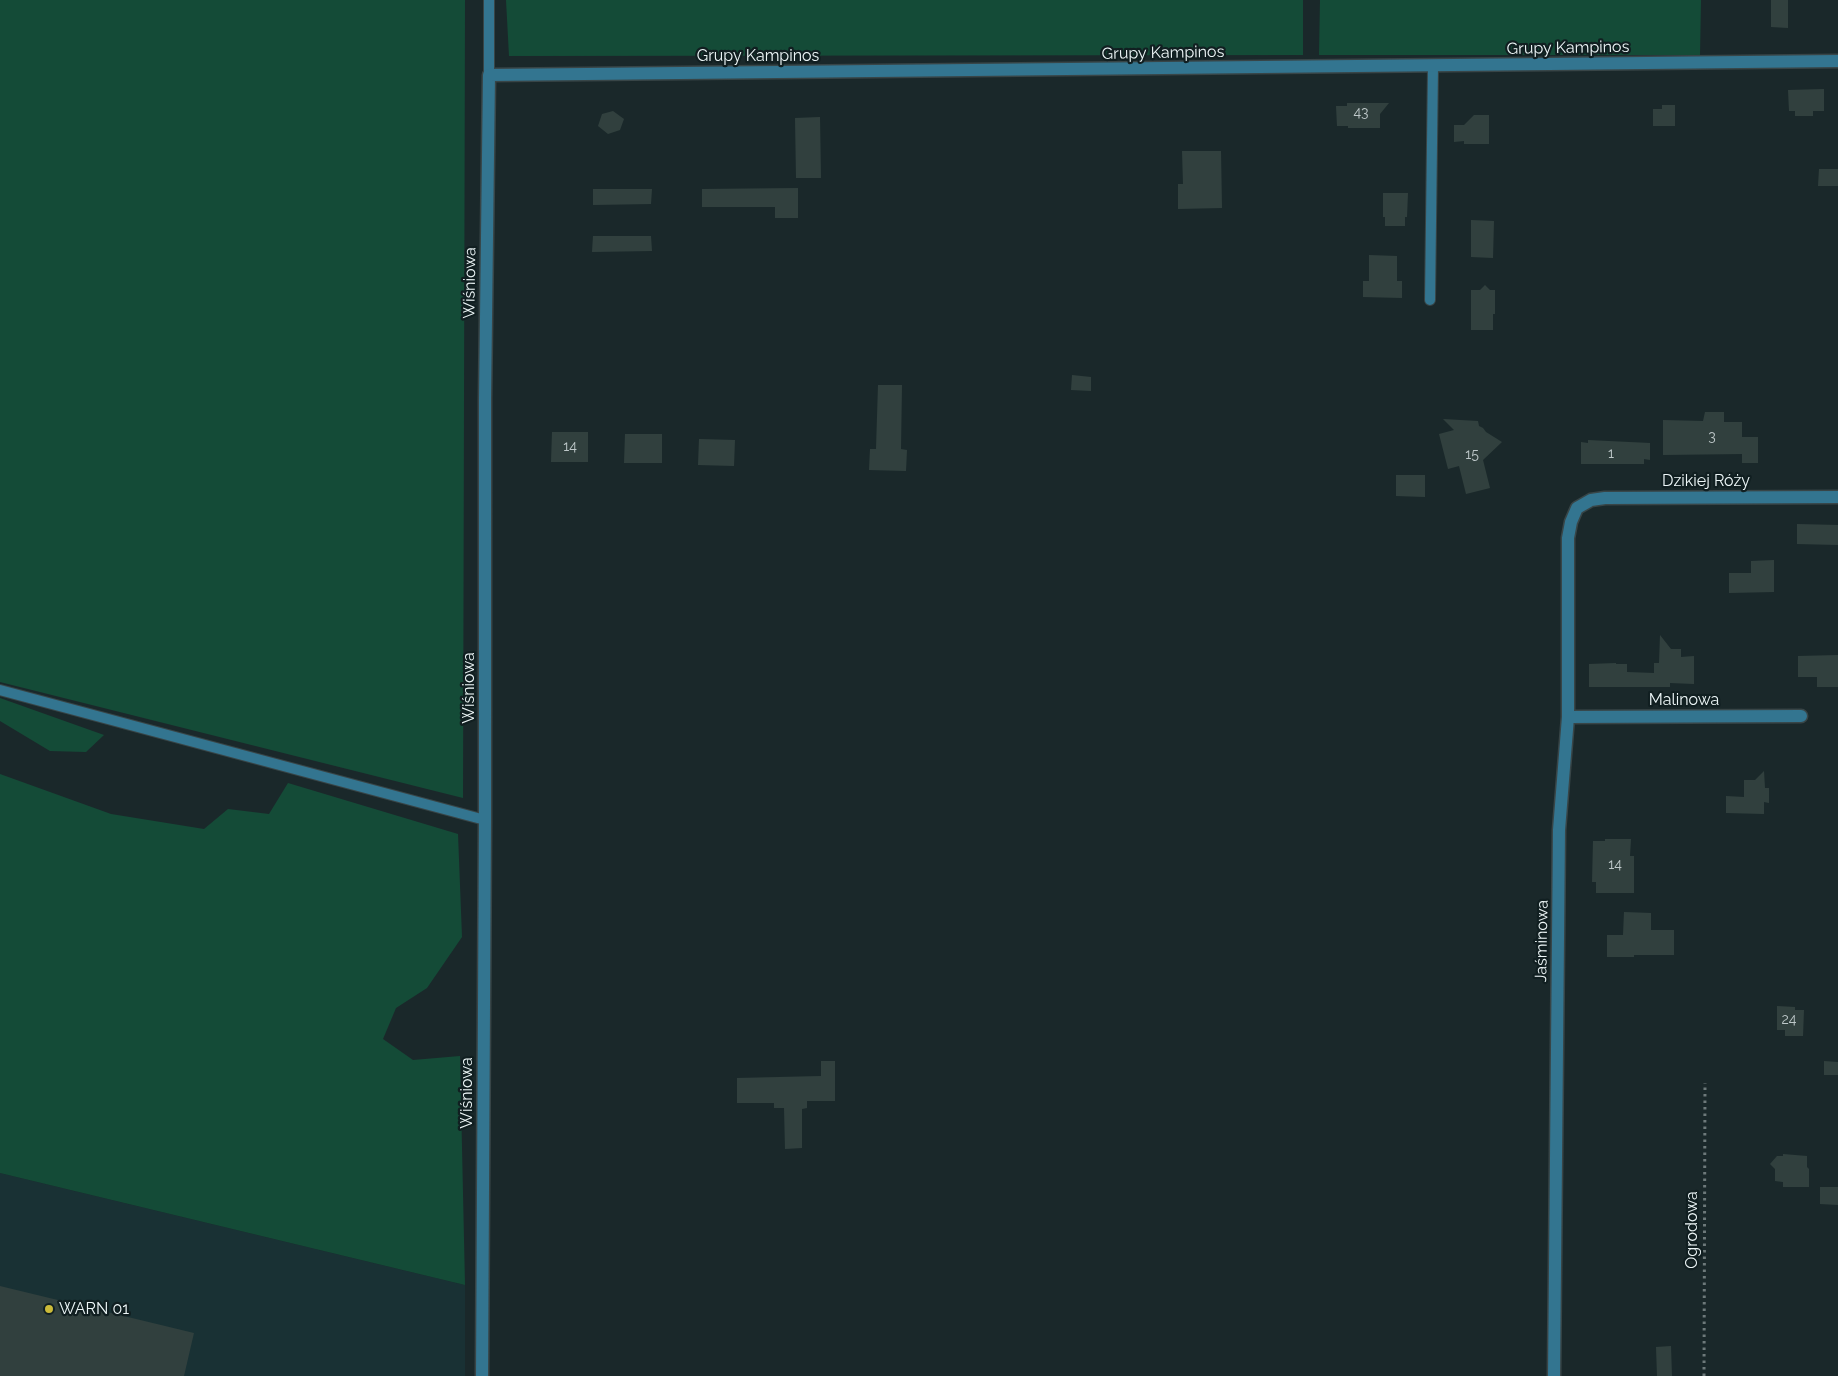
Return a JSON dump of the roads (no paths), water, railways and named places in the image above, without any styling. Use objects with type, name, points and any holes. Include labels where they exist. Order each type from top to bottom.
[{"type":"street","name":"Grupy Kampinos","points":[[489,75],[1838,62]]},
{"type":"street","name":"Wiśniowa","points":[[482,1376],[485,400],[489,75]]},
{"type":"street","name":"Dzikiej Róży","points":[[1577,508],[1591,500],[1605,498],[1838,497]]},
{"type":"street","name":"Jaśminowa","points":[[1554,1376],[1559,830],[1568,717],[1568,538],[1571,522],[1577,508]]},
{"type":"street","name":"Malinowa","points":[[1568,717],[1801,716]]},
{"type":"lane","name":"Wiśniowa","points":[[489,0],[489,75]]},
{"type":"lane","points":[[1430,300],[1432,66]]},
{"type":"lane","points":[[0,690],[485,820]]},
{"type":"place","name":"WARN 01","points":[[49,1309]]}]
